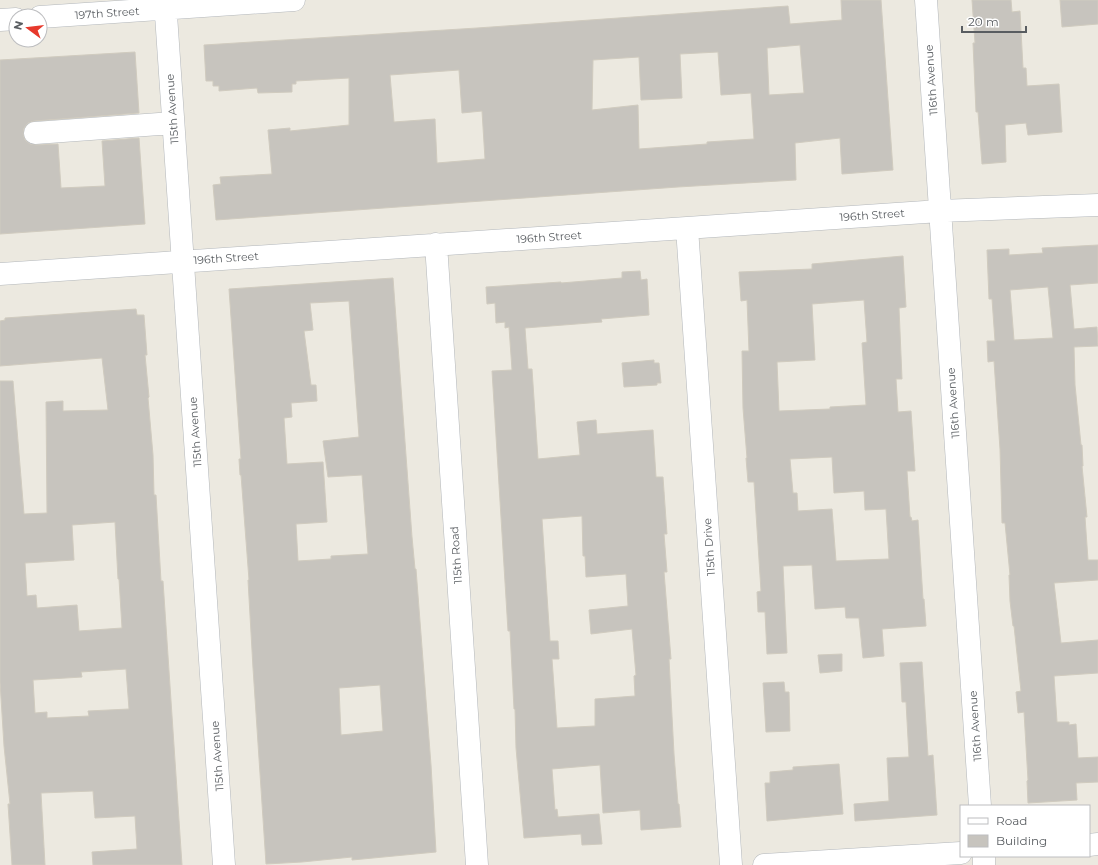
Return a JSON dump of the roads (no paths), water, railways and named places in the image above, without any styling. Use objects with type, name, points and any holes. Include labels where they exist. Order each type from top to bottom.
[{"type":"street","name":"197th Street","points":[[48,16],[165,4],[294,0]]},
{"type":"street","name":"116th Avenue","points":[[926,0],[980,805]]},
{"type":"street","name":"115th Avenue","points":[[165,4],[224,865]]},
{"type":"street","points":[[35,133],[173,123]]},
{"type":"street","name":"196th Street","points":[[0,274],[940,211],[1098,206]]},
{"type":"street","name":"115th Drive","points":[[687,228],[731,865]]},
{"type":"street","name":"115th Road","points":[[436,244],[478,865]]},
{"type":"street","points":[[764,865],[960,853]]}]
